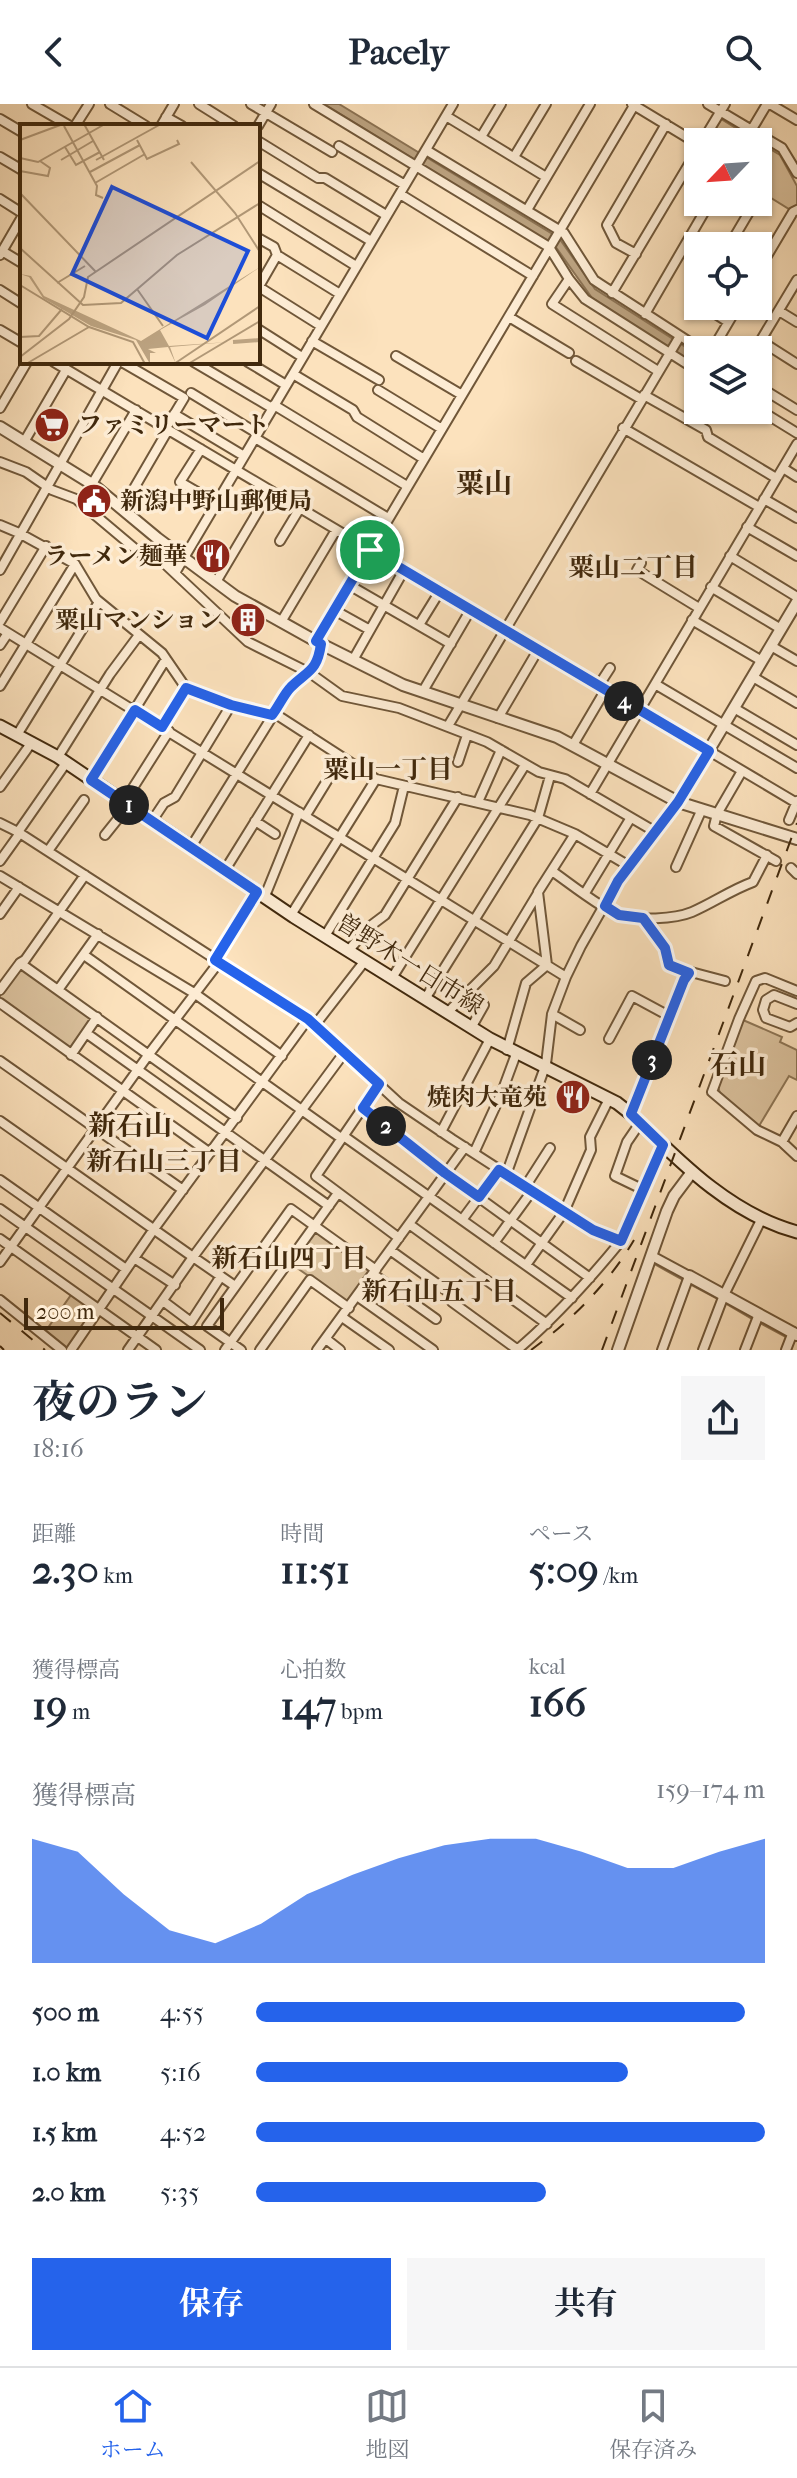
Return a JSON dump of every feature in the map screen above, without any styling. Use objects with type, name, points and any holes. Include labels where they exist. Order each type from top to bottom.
[{"type":"main road","name":"曽野木一日市線","points":[[0,726],[62,760],[291,915],[471,1028],[511,1052],[609,1099],[636,1118],[714,1192],[762,1218],[797,1232]]},
{"type":"street","points":[[32,104],[69,124]]},
{"type":"street","points":[[74,124],[89,104]]},
{"type":"street","points":[[110,104],[143,124]]},
{"type":"street","points":[[162,124],[174,104]]},
{"type":"street","points":[[199,104],[231,124]]},
{"type":"street","points":[[251,104],[268,108],[402,189],[533,276]]},
{"type":"street","points":[[314,104],[550,246],[569,279],[591,304],[684,361]]},
{"type":"street","points":[[175,573],[453,104]]},
{"type":"street","points":[[481,137],[501,104]]},
{"type":"street","points":[[514,157],[546,104]]},
{"type":"street","points":[[527,210],[590,104]]},
{"type":"street","points":[[191,847],[290,688],[310,673],[319,658],[318,642],[334,610],[634,104],[684,139]]},
{"type":"street","points":[[708,104],[723,108],[751,128]]},
{"type":"street","points":[[753,128],[769,104],[797,120]]},
{"type":"street","points":[[711,128],[723,108]]},
{"type":"street","points":[[446,116],[546,177]]},
{"type":"street","points":[[166,117],[178,124]]},
{"type":"street","points":[[0,119],[20,131]]},
{"type":"street","points":[[636,254],[616,243],[607,225],[666,124]]},
{"type":"street","points":[[260,142],[386,215]]},
{"type":"street","points":[[772,142],[782,148],[797,173]]},
{"type":"street","points":[[425,152],[527,210],[570,240],[594,280],[684,341]]},
{"type":"street","points":[[0,157],[20,169]]},
{"type":"street","points":[[612,293],[684,173]]},
{"type":"street","points":[[260,174],[371,241]]},
{"type":"street","points":[[0,199],[20,218]]},
{"type":"street","points":[[260,206],[356,266]]},
{"type":"street","points":[[772,247],[797,210]]},
{"type":"street","points":[[645,314],[702,216]]},
{"type":"street","points":[[20,220],[4,239],[1,253],[20,262]]},
{"type":"street","points":[[260,239],[274,247],[277,255],[340,294]]},
{"type":"street","points":[[262,273],[277,255]]},
{"type":"street","points":[[569,279],[552,304],[658,371]]},
{"type":"street","points":[[764,336],[797,280]]},
{"type":"street","points":[[260,289],[321,326]]},
{"type":"street","points":[[0,290],[20,303]]},
{"type":"street","points":[[779,311],[797,322]]},
{"type":"street","points":[[509,317],[572,357],[706,430],[708,437],[776,478]]},
{"type":"street","points":[[720,336],[728,322],[725,320]]},
{"type":"street","points":[[260,330],[302,357]]},
{"type":"street","points":[[1,332],[20,342]]},
{"type":"street","points":[[448,726],[678,338]]},
{"type":"street","points":[[312,341],[442,429]]},
{"type":"street","points":[[772,348],[797,364]]},
{"type":"street","points":[[396,356],[462,395]]},
{"type":"street","points":[[0,408],[3,396],[26,364]]},
{"type":"street","points":[[57,364],[796,802],[789,820]]},
{"type":"street","points":[[0,570],[119,364]]},
{"type":"street","points":[[122,509],[184,398],[124,364]]},
{"type":"street","points":[[198,364],[407,486]]},
{"type":"street","points":[[251,364],[286,385]]},
{"type":"street","points":[[24,442],[66,370]]},
{"type":"street","points":[[293,374],[353,410],[357,417],[424,459]]},
{"type":"street","points":[[191,393],[388,518]]},
{"type":"street","points":[[772,395],[797,410]]},
{"type":"street","points":[[92,484],[136,410]]},
{"type":"street","points":[[174,414],[244,456]]},
{"type":"street","points":[[772,418],[797,433]]},
{"type":"street","points":[[0,427],[92,484],[216,582],[318,642],[423,691],[573,745],[678,802],[797,839]]},
{"type":"street","points":[[623,428],[762,503],[797,518]]},
{"type":"street","points":[[590,794],[797,444]]},
{"type":"street","points":[[201,449],[180,482],[216,503]]},
{"type":"street","points":[[0,462],[76,499],[139,552],[165,564],[248,642],[310,673],[342,696],[399,708],[487,742],[525,765],[565,779],[654,831]]},
{"type":"street","points":[[783,468],[797,477]]},
{"type":"street","points":[[216,582],[270,491]]},
{"type":"street","points":[[280,541],[300,508]]},
{"type":"street","points":[[0,525],[46,546],[75,564],[99,602],[166,659],[186,688],[231,705],[273,714],[376,779],[538,818],[575,834],[629,866]]},
{"type":"street","points":[[747,527],[797,556]]},
{"type":"street","points":[[281,622],[336,530]]},
{"type":"street","points":[[0,645],[3,628],[46,546]]},
{"type":"street","points":[[462,1220],[502,1173],[545,1069],[552,1014],[581,946],[629,866],[678,802],[781,629],[793,618],[797,599],[730,556]]},
{"type":"street","points":[[641,563],[637,570],[699,608]]},
{"type":"street","points":[[0,686],[75,564]]},
{"type":"street","points":[[353,660],[404,570]]},
{"type":"street","points":[[349,585],[451,644]]},
{"type":"street","points":[[711,587],[781,629]]},
{"type":"street","points":[[419,625],[440,591]]},
{"type":"street","points":[[17,735],[99,602]]},
{"type":"street","points":[[423,691],[471,609]]},
{"type":"street","points":[[334,610],[370,630]]},
{"type":"street","points":[[692,620],[762,661]]},
{"type":"street","points":[[3,628],[566,977]]},
{"type":"street","points":[[0,861],[101,689],[139,635]]},
{"type":"street","points":[[771,646],[797,661]]},
{"type":"street","points":[[498,718],[538,650]]},
{"type":"street","points":[[91,780],[166,659]]},
{"type":"street","points":[[573,745],[610,668]]},
{"type":"street","points":[[753,677],[797,703]]},
{"type":"street","points":[[655,684],[797,768]]},
{"type":"street","points":[[105,835],[126,804],[186,688]]},
{"type":"street","points":[[152,821],[164,803],[175,797],[231,705]]},
{"type":"street","points":[[734,708],[797,745]]},
{"type":"street","points":[[225,870],[309,735]]},
{"type":"street","points":[[458,762],[467,735]]},
{"type":"street","points":[[0,787],[32,742]]},
{"type":"street","points":[[478,802],[501,750]]},
{"type":"street","points":[[0,1262],[217,961],[261,894],[302,814],[341,758]]},
{"type":"street","points":[[392,978],[525,765]]},
{"type":"street","points":[[742,771],[717,814],[714,826],[776,861]]},
{"type":"street","points":[[425,999],[538,818],[550,776]]},
{"type":"street","points":[[291,915],[376,779]]},
{"type":"street","points":[[325,936],[395,823],[404,786]]},
{"type":"street","points":[[348,951],[369,927],[385,915],[458,797]]},
{"type":"street","points":[[48,851],[84,800]]},
{"type":"street","points":[[676,867],[702,809]]},
{"type":"street","points":[[585,893],[630,819]]},
{"type":"street","points":[[255,821],[275,834]]},
{"type":"street","points":[[0,823],[19,832],[312,1022],[399,1103],[441,1132],[593,1230],[621,1241]]},
{"type":"street","points":[[447,1013],[485,976],[575,834]]},
{"type":"street","points":[[552,871],[619,915],[643,918],[684,915],[753,882],[767,855]]},
{"type":"street","points":[[0,990],[85,875]]},
{"type":"street","points":[[0,876],[194,993],[282,1056]]},
{"type":"street","points":[[0,914],[19,887]]},
{"type":"street","points":[[538,892],[547,965]]},
{"type":"street","points":[[643,918],[665,948],[669,965],[725,981]]},
{"type":"street","points":[[58,990],[98,934]]},
{"type":"street","points":[[84,955],[572,1298]]},
{"type":"street","points":[[71,1350],[154,1229],[282,1056],[364,962]]},
{"type":"street","points":[[20,963],[237,1118]]},
{"type":"street","points":[[474,1153],[502,1092],[526,983],[547,965]]},
{"type":"street","points":[[0,973],[8,979]]},
{"type":"street","points":[[644,1190],[615,1176],[669,1016],[689,973]]},
{"type":"street","points":[[797,991],[765,978],[756,981],[712,1092],[757,1130],[782,1142],[797,1156]]},
{"type":"street","points":[[797,1004],[774,995],[766,1000],[763,1010],[766,1018],[786,1026],[797,1023]]},
{"type":"street","points":[[609,1039],[632,996],[669,1016]]},
{"type":"street","points":[[0,1003],[210,1153]]},
{"type":"street","points":[[471,1028],[484,1005]]},
{"type":"street","points":[[552,1014],[580,1030]]},
{"type":"street","points":[[71,1055],[97,1017]]},
{"type":"street","points":[[86,1033],[329,1206]]},
{"type":"street","points":[[441,1132],[490,1039]]},
{"type":"street","points":[[128,1350],[344,1053]]},
{"type":"street","points":[[0,1061],[183,1190]]},
{"type":"street","points":[[379,1084],[316,1176],[399,1238]]},
{"type":"street","points":[[526,1265],[564,1212],[591,1150],[590,1137],[609,1099]]},
{"type":"street","points":[[363,1108],[445,1173],[590,1278]]},
{"type":"street","points":[[782,1142],[797,1116]]},
{"type":"street","points":[[0,1121],[235,1286]]},
{"type":"street","points":[[390,1250],[450,1293],[452,1302],[518,1350],[572,1298],[621,1241],[663,1145]]},
{"type":"street","points":[[317,1350],[465,1147]]},
{"type":"street","points":[[494,1243],[529,1189],[550,1148]]},
{"type":"street","points":[[618,1350],[674,1196],[692,1172]]},
{"type":"street","points":[[0,1180],[126,1269]]},
{"type":"street","points":[[228,1346],[338,1193]]},
{"type":"street","points":[[0,1209],[200,1350]]},
{"type":"street","points":[[241,1350],[228,1346],[207,1326],[291,1209],[436,1319]]},
{"type":"street","points":[[703,1350],[724,1295],[762,1218]]},
{"type":"street","points":[[409,1224],[547,1324]]},
{"type":"street","points":[[0,1239],[156,1350]]},
{"type":"street","points":[[652,1256],[795,1334],[786,1350]]},
{"type":"street","points":[[134,1258],[175,1285]]},
{"type":"street","points":[[163,1301],[191,1322],[221,1276]]},
{"type":"street","points":[[662,1350],[689,1276]]},
{"type":"street","points":[[260,1350],[310,1280],[349,1308]]},
{"type":"street","points":[[357,1296],[433,1350]]},
{"type":"street","points":[[0,1300],[62,1350]]},
{"type":"street","points":[[745,1350],[759,1314]]},
{"type":"street","points":[[342,1317],[389,1350]]},
{"type":"street","points":[[326,1339],[340,1350]]},
{"type":"shaded area","points":[[324,104],[339,104],[559,238],[595,289],[684,346],[684,357],[592,298],[555,246]]},
{"type":"shaded area","points":[[721,119],[736,128],[716,128]]},
{"type":"shaded area","points":[[772,150],[780,155],[797,186],[797,205],[789,209],[772,199]]},
{"type":"shaded area","points":[[20,967],[94,1019],[71,1050],[0,1000],[0,995]]},
{"type":"shaded area","points":[[743,1020],[782,1037],[780,1042],[797,1050],[797,1080],[789,1076],[759,1126],[720,1093],[718,1087]]},
{"type":"shaded area","points":[[314,1230],[370,1269],[371,1272],[347,1303],[290,1263]]},
{"type":"shaded area","points":[[71,1295],[96,1312],[68,1350],[45,1332]]},
{"type":"waterway","points":[[656,1265],[683,1280]]},
{"type":"waterway","points":[[688,1283],[718,1299]]},
{"type":"waterway","points":[[723,1302],[752,1319]]},
{"type":"waterway","points":[[758,1322],[788,1338]]},
{"type":"railway","points":[[602,1350],[797,823]]},
{"type":"railway","points":[[531,1350],[588,1300],[613,1272],[634,1240]]},
{"type":"railway","points":[[0,1313],[45,1350]]},
{"type":"railway","points":[[0,1346],[4,1350]]},
{"type":"place","name":"ファミリーマート","points":[[52,425]]},
{"type":"place","name":"新潟中野山郵便局","points":[[94,501]]},
{"type":"place","name":"ラーメン麺華","points":[[213,556]]},
{"type":"place","name":"粟山マンション","points":[[248,620]]},
{"type":"place","name":"焼肉大竜苑","points":[[573,1097]]},
{"type":"district","name":"粟山","points":[[484,483]]},
{"type":"district","name":"粟山二丁目","points":[[633,567]]},
{"type":"district","name":"粟山一丁目","points":[[388,769]]},
{"type":"district","name":"石山","points":[[738,1064]]},
{"type":"district","name":"新石山","points":[[130,1125]]},
{"type":"district","name":"新石山三丁目","points":[[164,1161]]},
{"type":"district","name":"新石山四丁目","points":[[289,1258]]},
{"type":"district","name":"新石山五丁目","points":[[439,1291]]},
{"type":"route","points":[[370,550],[709,751],[678,802],[618,881],[605,906],[619,915],[643,918],[665,948],[669,965],[689,973],[631,1114],[663,1145],[621,1241],[593,1230],[499,1170],[479,1197],[363,1108],[379,1084],[308,1019],[215,960],[257,892],[91,780],[135,710],[162,727],[186,688],[231,705],[272,715],[290,688],[313,669],[321,644],[316,641],[370,550]]}]
